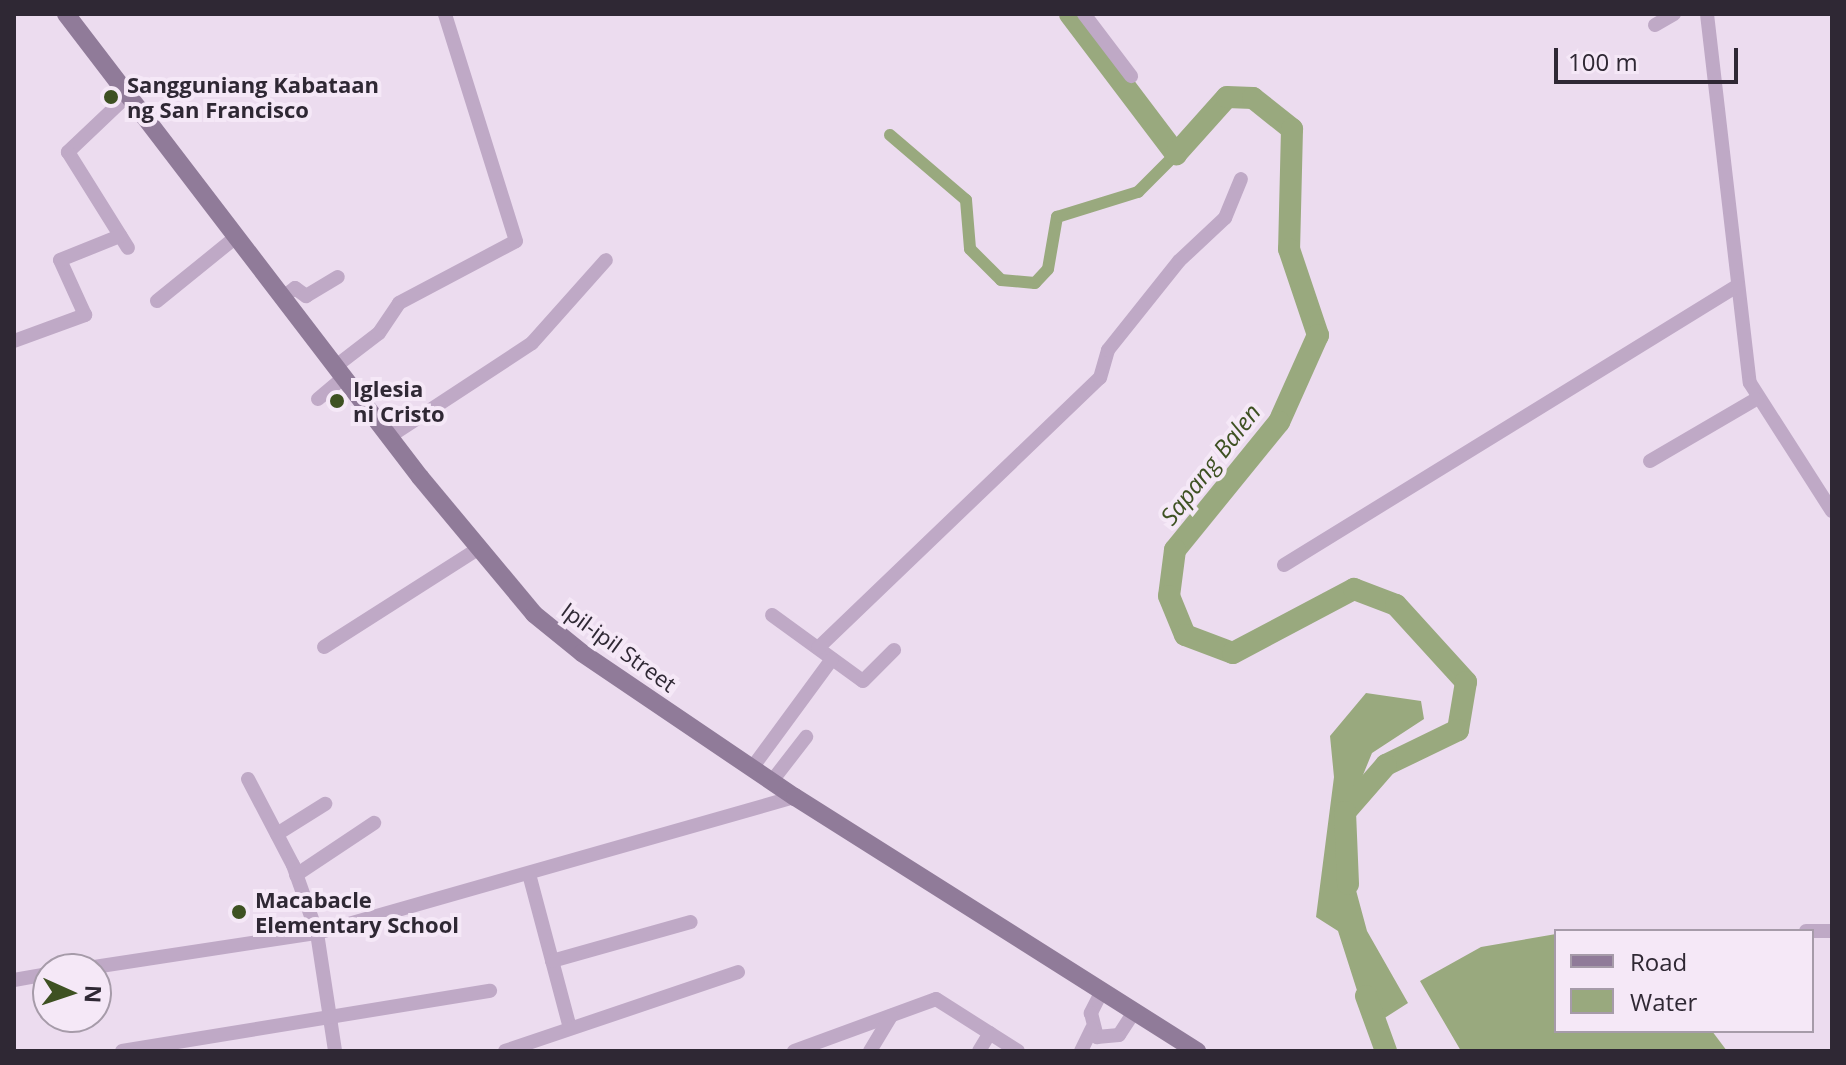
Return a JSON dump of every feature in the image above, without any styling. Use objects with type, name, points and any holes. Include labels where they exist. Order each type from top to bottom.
[{"type":"street","name":"Ipil-ipil Street","points":[[66,14],[389,437],[478,549],[559,636],[795,797],[1197,1051]]},
{"type":"street","points":[[318,399],[379,333],[399,303],[516,241],[445,14]]},
{"type":"street","points":[[1084,14],[1131,76]]},
{"type":"street","points":[[1655,25],[1674,14]]},
{"type":"street","points":[[1707,14],[1737,286],[1756,399],[1832,511]]},
{"type":"street","points":[[14,341],[85,315],[60,260],[124,242],[68,147],[128,95]]},
{"type":"street","points":[[818,648],[1100,378],[1108,350],[1179,261],[1225,218],[1241,179]]},
{"type":"street","points":[[157,301],[236,237]]},
{"type":"street","points":[[389,437],[532,343],[606,260]]},
{"type":"street","points":[[283,297],[295,288],[306,296],[338,277]]},
{"type":"street","points":[[1284,565],[1737,286]]},
{"type":"street","points":[[1650,461],[1756,399]]},
{"type":"street","points":[[324,647],[478,549]]},
{"type":"street","points":[[772,615],[863,681],[894,650]]},
{"type":"street","points":[[752,768],[832,659]]},
{"type":"street","points":[[772,781],[806,737]]},
{"type":"street","points":[[248,779],[296,875],[317,933],[335,1051]]},
{"type":"street","points":[[112,964],[317,933],[795,797]]},
{"type":"street","points":[[277,834],[325,804]]},
{"type":"street","points":[[296,875],[374,823]]},
{"type":"street","points":[[529,874],[570,1028]]},
{"type":"street","points":[[552,961],[691,922]]},
{"type":"street","points":[[505,1051],[738,972]]},
{"type":"street","points":[[122,1051],[331,1021],[490,991]]},
{"type":"street","points":[[1081,1051],[1092,1028],[1102,991]]},
{"type":"street","points":[[794,1051],[936,999],[1018,1051]]},
{"type":"street","points":[[1092,1028],[1101,1046],[1119,1035],[1134,1012]]},
{"type":"street","points":[[870,1051],[891,1016]]},
{"type":"street","points":[[979,1051],[990,1033]]},
{"type":"water","points":[[1366,693],[1421,701],[1424,719],[1372,753],[1340,831],[1367,931],[1408,1003],[1369,1028],[1338,931],[1316,917],[1334,777],[1330,736]]},
{"type":"water","points":[[1554,934],[1554,1033],[1714,1033],[1727,1051],[1461,1051],[1420,981],[1481,947]]},
{"type":"waterway","name":"Sapang Balen","points":[[1070,14],[1176,154],[1227,97],[1253,98],[1292,129],[1289,249],[1318,335],[1279,422],[1175,550],[1169,596],[1185,635],[1233,653],[1354,589],[1396,605],[1466,682],[1458,730],[1386,765],[1345,812],[1348,884]]},
{"type":"waterway","name":"Sapang Balen","points":[[1226,93],[1227,97]]},
{"type":"waterway","points":[[890,135],[966,200],[970,249],[1001,280],[1035,283],[1048,269],[1057,217],[1138,192],[1176,154]]},
{"type":"waterway","name":"Sapang Balen","points":[[1366,996],[1386,1051]]},
{"type":"place","name":"Sangguniang Kabataan ng San Francisco","points":[[111,97]]},
{"type":"place","name":"Iglesia ni Cristo","points":[[337,401]]},
{"type":"place","name":"Macabacle Elementary School","points":[[239,912]]}]
